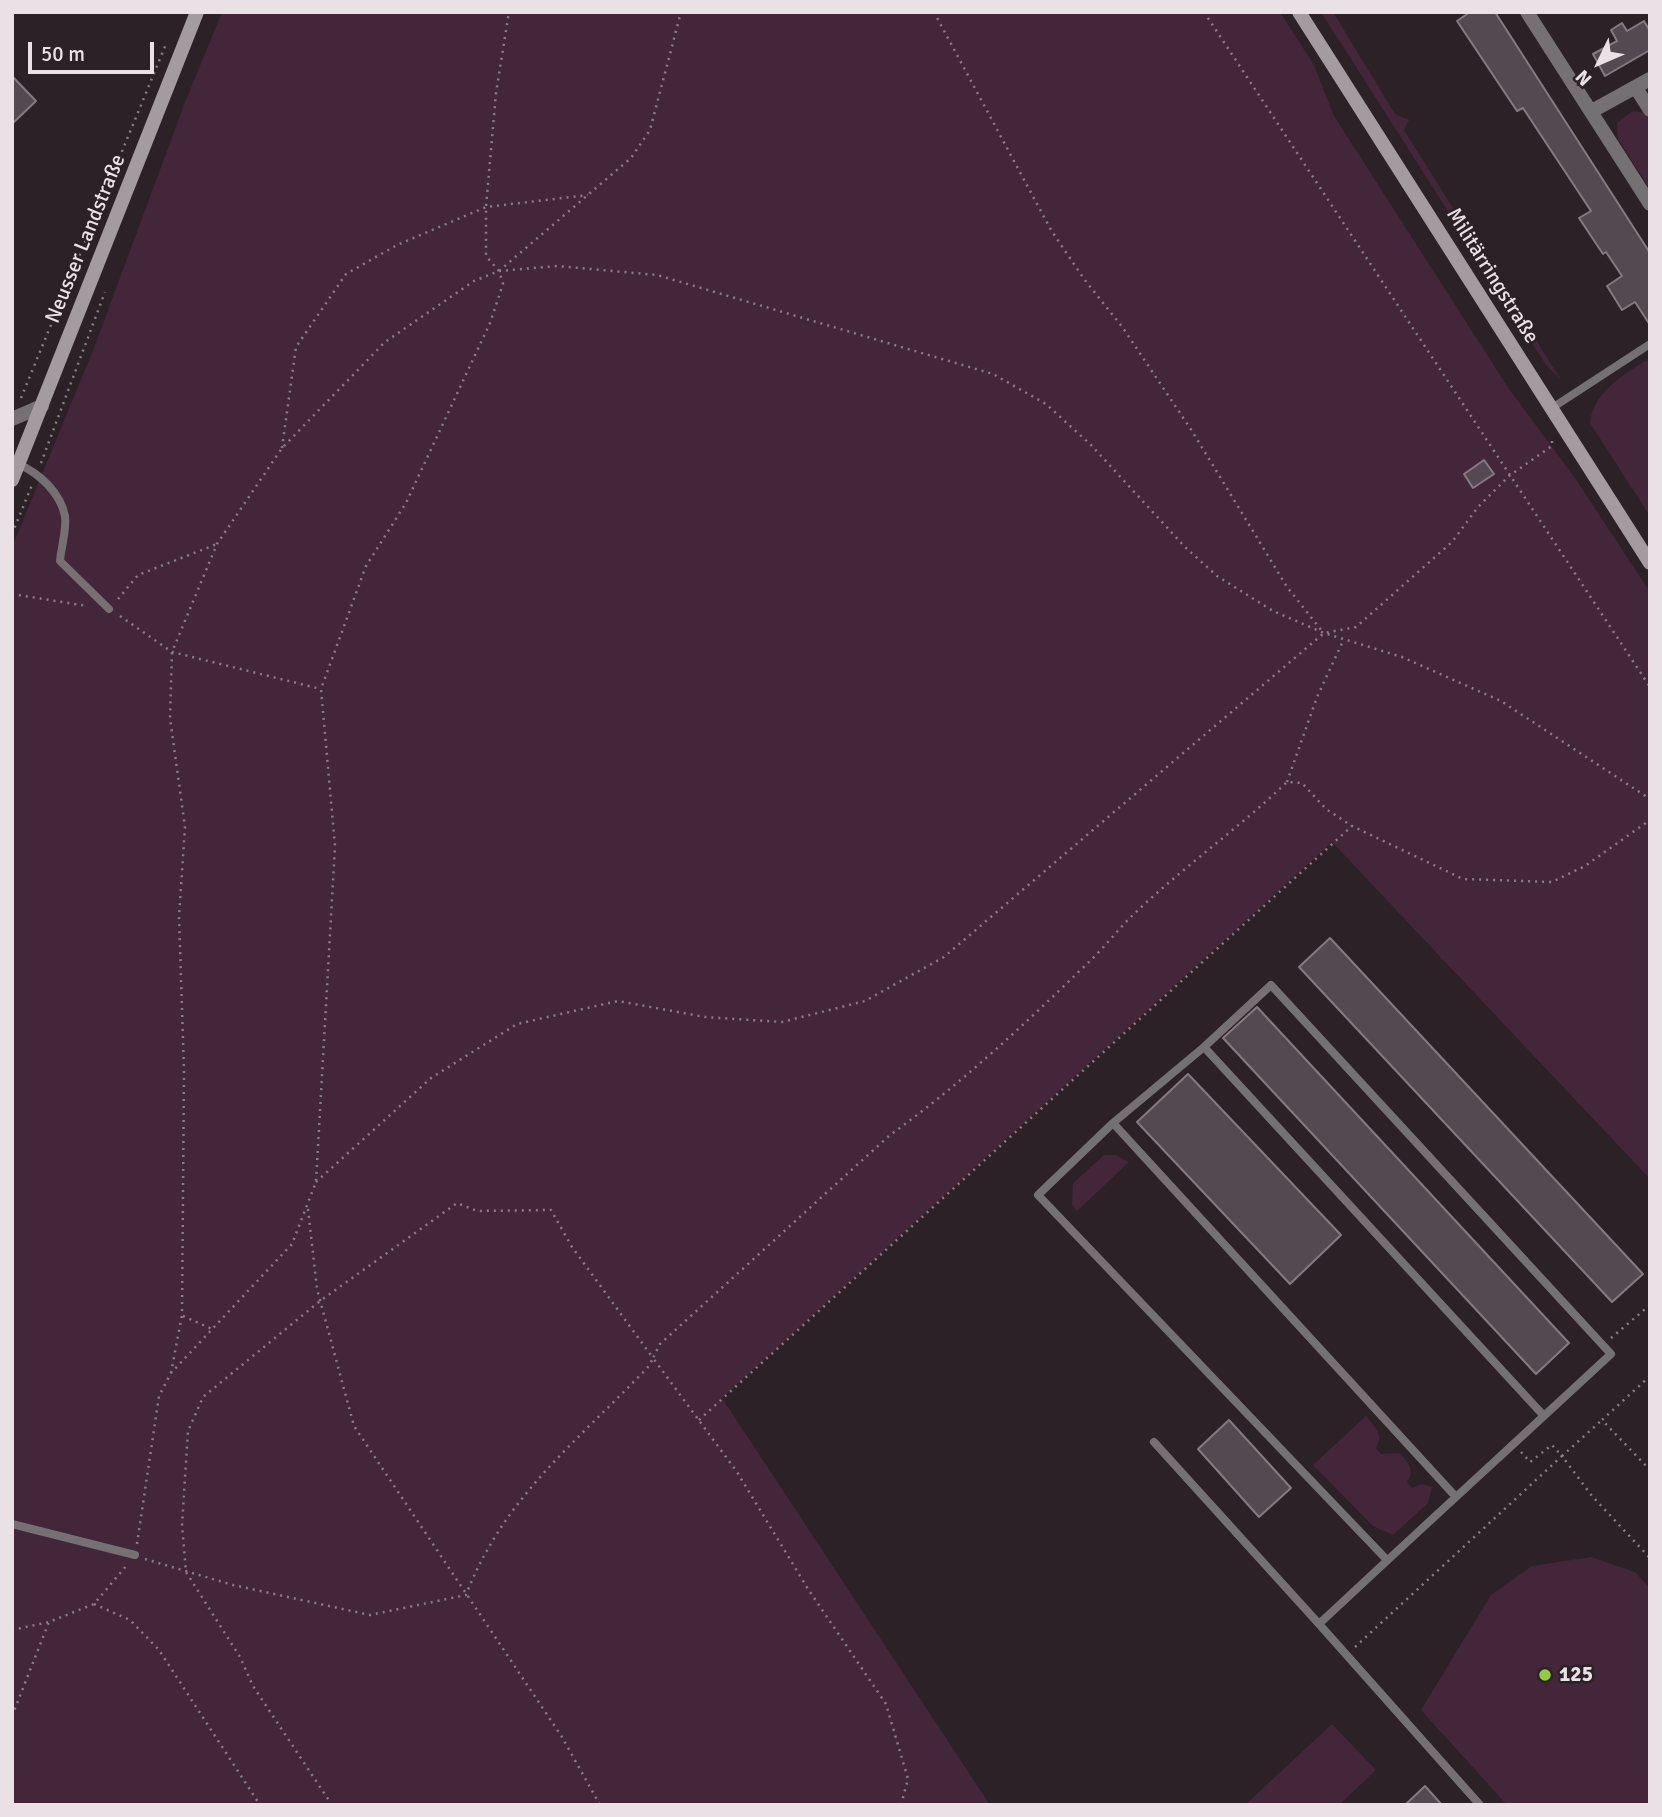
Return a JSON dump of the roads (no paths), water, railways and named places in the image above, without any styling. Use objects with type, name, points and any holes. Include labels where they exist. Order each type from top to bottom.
[{"type":"main road","name":"Neusser Landstraße","points":[[12,480],[15,463],[41,406],[197,12]]},
{"type":"main road","name":"Militärringstraße","points":[[1299,12],[1650,563]]},
{"type":"street","points":[[1527,12],[1650,204]]},
{"type":"street","points":[[1592,111],[1650,79]]},
{"type":"street","points":[[1636,88],[1650,110]]},
{"type":"street","points":[[13,419],[41,406]]},
{"type":"lane","points":[[1552,408],[1650,344]]},
{"type":"lane","points":[[15,463],[37,472],[52,490],[65,517],[60,561],[109,609]]},
{"type":"lane","points":[[1319,1624],[1611,1354],[1271,985],[1204,1047],[1112,1123],[1038,1195],[1387,1560]]},
{"type":"lane","points":[[1204,1047],[1545,1416]]},
{"type":"lane","points":[[1112,1123],[1456,1497]]},
{"type":"lane","points":[[1154,1442],[1480,1805]]},
{"type":"lane","points":[[12,1524],[135,1555]]},
{"type":"place","name":"125","points":[[1545,1675]]}]
